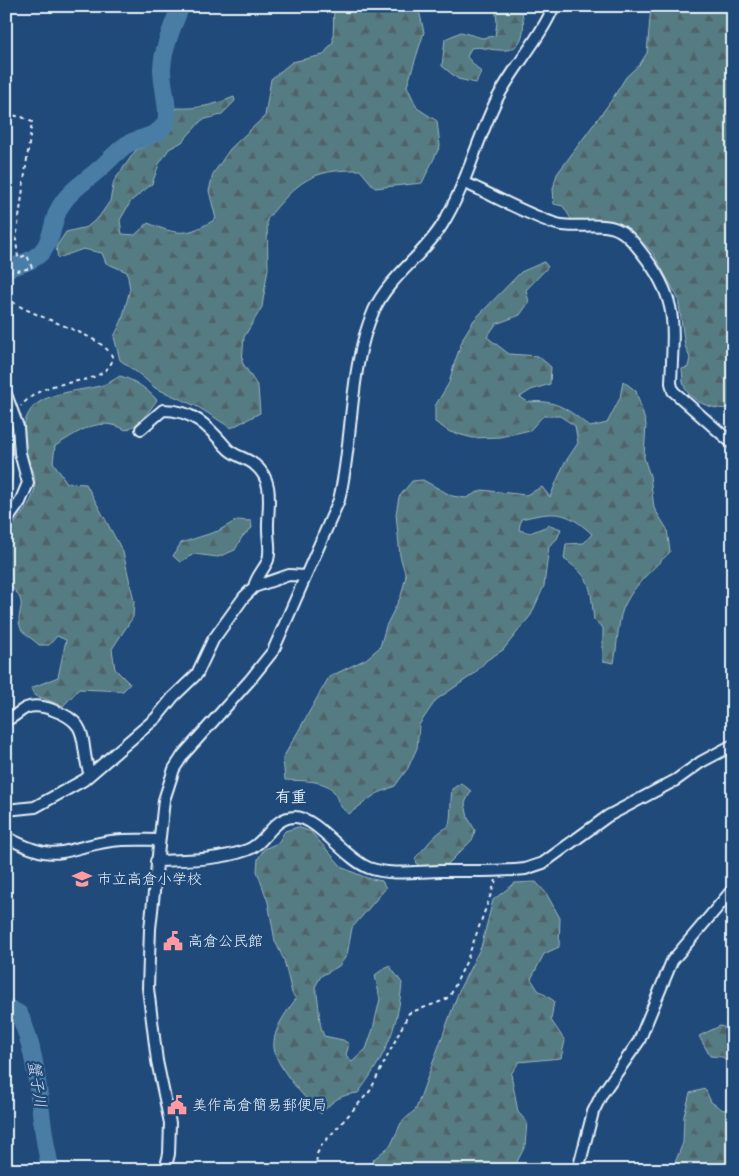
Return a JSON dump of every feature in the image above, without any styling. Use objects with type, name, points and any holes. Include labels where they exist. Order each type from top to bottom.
[{"type":"street","points":[[165,1170],[170,1154],[170,1123],[158,1061],[148,988],[158,840],[164,800],[174,770],[183,756],[266,662],[273,651],[339,500],[344,480],[356,382],[366,331],[386,289],[431,242],[453,206],[486,122],[500,94],[537,37],[554,6]]},
{"type":"street","points":[[463,182],[555,223],[575,227],[613,227],[622,231],[646,258],[670,301],[673,324],[671,383],[673,392],[733,444]]},
{"type":"street","points":[[6,394],[14,414],[28,483],[20,502],[6,522]]},
{"type":"street","points":[[141,429],[163,410],[173,410],[208,425],[235,455],[255,464],[263,475],[268,488],[270,506],[267,529],[270,553],[267,562],[255,580],[254,587]]},
{"type":"street","points":[[6,810],[35,807],[90,775],[156,718],[173,696],[197,674],[213,640],[244,597],[254,587],[289,574],[305,576]]},
{"type":"street","points":[[6,720],[25,708],[33,707],[49,709],[74,720],[81,728],[83,748],[90,775]]},
{"type":"street","points":[[156,861],[234,854],[249,850],[258,844],[280,821],[297,817],[311,822],[344,853],[370,869],[405,872],[525,869],[543,863],[608,816],[676,780],[712,755],[733,745]]},
{"type":"street","points":[[6,837],[40,853],[52,854],[110,841],[158,840]]},
{"type":"street","points":[[578,1170],[593,1112],[602,1094],[639,1040],[672,962],[733,889]]},
{"type":"path","points":[[6,114],[22,117],[32,122],[16,240],[18,258],[27,255],[32,268],[6,274]]},
{"type":"path","points":[[6,297],[14,304],[35,315],[70,327],[106,347],[113,359],[111,364],[100,374],[71,384],[53,386],[44,390],[25,401],[14,414]]},
{"type":"path","points":[[316,1170],[317,1154],[321,1146],[370,1091],[409,1012],[445,1000],[451,994],[467,960],[499,870]]},
{"type":"green space","points":[[334,6],[418,6],[424,32],[407,86],[417,108],[437,121],[440,146],[422,183],[375,188],[360,170],[329,172],[306,180],[267,219],[268,268],[262,307],[244,337],[242,362],[258,387],[260,413],[231,428],[198,407],[155,388],[120,360],[114,337],[122,320],[130,289],[127,272],[106,263],[102,253],[83,249],[58,258],[56,247],[66,232],[87,227],[99,217],[110,201],[114,181],[136,150],[157,141],[172,129],[173,114],[177,108],[206,106],[234,97],[235,101],[221,115],[202,120],[182,142],[169,149],[159,164],[152,184],[131,201],[120,220],[122,234],[135,235],[148,223],[175,232],[183,232],[198,229],[216,219],[209,191],[213,174],[230,149],[265,116],[271,79],[292,62],[323,55],[333,42]]},
{"type":"green space","points":[[495,6],[534,6],[522,13],[523,33],[518,44],[507,50],[471,48],[467,57],[481,72],[476,83],[458,79],[442,66],[445,39],[461,32],[482,38],[495,36],[497,22]]},
{"type":"green space","points":[[651,6],[733,6],[733,407],[720,408],[705,405],[687,392],[683,382],[682,369],[688,367],[690,358],[685,346],[678,298],[653,253],[630,229],[618,225],[573,222],[563,206],[554,204],[553,189],[557,174],[611,101],[626,77],[640,64],[647,53]]},
{"type":"green space","points":[[544,262],[548,267],[526,290],[529,302],[520,315],[496,324],[487,337],[509,354],[538,356],[551,367],[550,384],[531,390],[520,397],[528,402],[547,402],[562,407],[590,427],[607,423],[620,398],[623,381],[636,391],[646,424],[644,458],[650,476],[654,508],[667,529],[670,552],[647,574],[627,600],[620,620],[614,663],[603,661],[603,628],[594,620],[592,599],[588,585],[580,572],[564,559],[566,544],[584,543],[592,534],[575,520],[560,514],[521,519],[519,530],[530,533],[550,525],[561,529],[557,539],[549,546],[544,586],[531,615],[503,650],[487,660],[474,674],[436,700],[419,725],[417,748],[408,768],[395,786],[376,794],[349,814],[341,806],[334,792],[325,785],[285,780],[283,758],[329,677],[366,659],[380,647],[386,626],[401,596],[406,576],[400,556],[396,514],[399,497],[412,481],[423,480],[452,496],[466,498],[482,490],[526,495],[542,487],[550,497],[564,464],[578,443],[575,426],[560,416],[543,416],[530,430],[500,437],[473,438],[450,432],[435,422],[435,406],[449,383],[464,336],[474,320],[521,272]]},
{"type":"green space","points":[[120,376],[140,385],[157,400],[140,421],[131,428],[126,430],[106,424],[89,427],[55,446],[53,462],[67,483],[86,484],[123,552],[134,601],[133,617],[112,649],[115,669],[130,684],[123,691],[79,689],[63,706],[34,695],[31,688],[58,677],[66,640],[57,636],[49,645],[39,645],[24,633],[19,622],[21,602],[19,596],[6,583],[5,553],[7,537],[31,500],[35,488],[34,475],[24,445],[24,427],[28,413],[37,404],[48,398],[103,385]]},
{"type":"green space","points":[[6,450],[12,461],[13,474],[6,499]]},
{"type":"green space","points":[[237,520],[251,521],[252,528],[242,537],[235,550],[218,557],[194,554],[180,562],[173,556],[181,543],[218,531]]},
{"type":"green space","points":[[461,783],[471,791],[465,803],[468,818],[475,830],[473,839],[448,864],[418,866],[415,858],[434,837],[448,827],[452,789]]},
{"type":"green space","points":[[298,827],[311,832],[343,868],[367,878],[382,881],[386,888],[352,928],[347,955],[339,966],[321,976],[315,987],[320,1025],[324,1036],[343,1040],[349,1044],[346,1055],[352,1062],[366,1049],[373,1029],[380,999],[375,975],[389,965],[402,983],[397,1014],[389,1041],[376,1067],[358,1093],[337,1099],[321,1114],[286,1074],[276,1056],[274,1042],[277,1028],[296,999],[292,993],[284,960],[275,941],[268,902],[257,871],[258,859],[264,849],[278,843],[285,831]]},
{"type":"green space","points":[[536,882],[546,893],[560,918],[559,947],[544,954],[531,979],[538,990],[554,1001],[551,1020],[565,1041],[561,1058],[519,1062],[511,1074],[518,1112],[527,1122],[525,1146],[513,1170],[370,1170],[374,1159],[391,1145],[401,1123],[416,1109],[460,988],[481,947],[493,900],[515,883]]},
{"type":"green space","points":[[720,1026],[733,1030],[733,1078],[730,1067],[723,1057],[710,1056],[699,1036]]},
{"type":"green space","points":[[705,1089],[711,1102],[723,1110],[733,1108],[733,1170],[672,1170],[683,1143],[684,1116],[690,1093]]},
{"type":"waterway","points":[[6,268],[26,262],[38,255],[46,246],[56,216],[62,204],[74,190],[126,145],[162,129],[167,119],[162,74],[164,52],[181,6]]},
{"type":"waterway","name":"蟹子川","points":[[6,1007],[19,1014],[32,1051],[43,1130],[51,1170]]},
{"type":"place","name":"市立高倉小学校","points":[[82,879]]},
{"type":"place","name":"高倉公民館","points":[[173,941]]},
{"type":"place","name":"美作高倉簡易郵便局","points":[[177,1105]]},
{"type":"district","name":"有重","points":[[291,796]]}]
